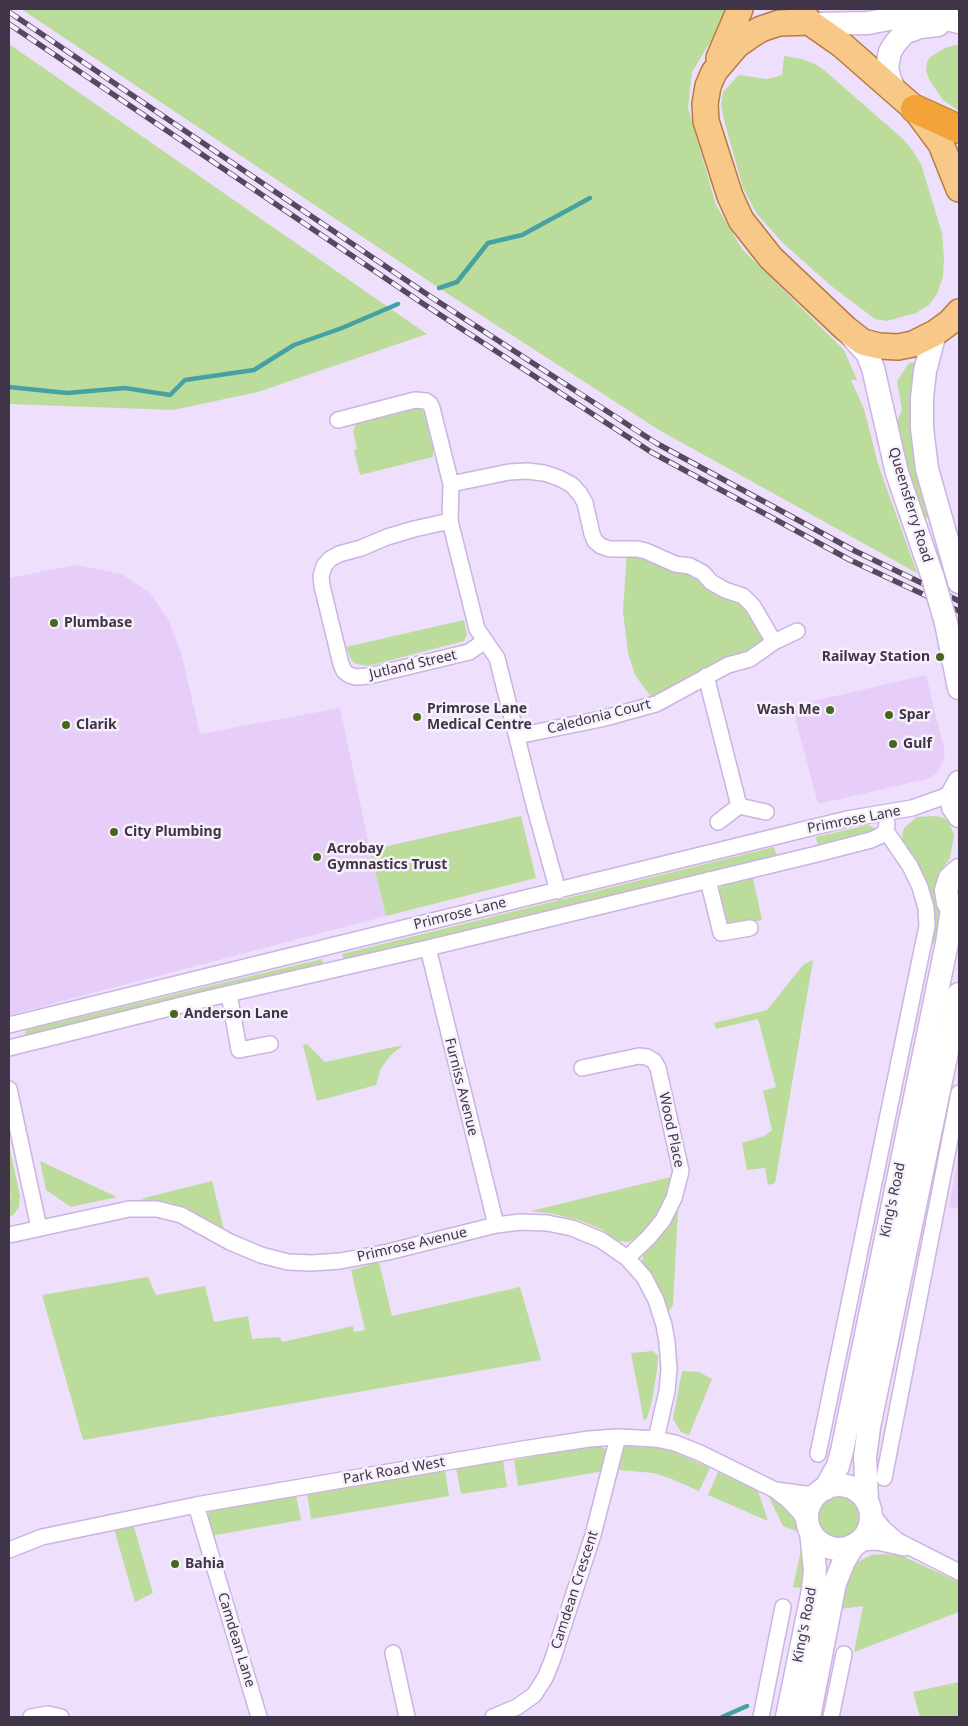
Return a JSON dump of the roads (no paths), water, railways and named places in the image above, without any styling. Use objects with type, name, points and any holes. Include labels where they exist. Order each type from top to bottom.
[{"type":"highway","points":[[915,109],[959,129]]},
{"type":"main road","points":[[740,9],[708,86],[704,104],[706,121],[730,196],[741,220],[771,258],[846,329],[863,342],[879,346],[908,345],[935,333],[950,322],[959,312]]},
{"type":"main road","points":[[714,72],[737,45],[761,29],[779,23],[806,18],[862,23],[921,15],[959,23]]},
{"type":"main road","points":[[806,18],[842,44],[915,109],[941,144],[959,190]]},
{"type":"main road","points":[[895,91],[887,67],[890,52],[899,37],[920,27],[959,23]]},
{"type":"main road","name":"Queensferry Road","points":[[846,329],[867,354],[873,368],[898,473],[946,623],[959,688]]},
{"type":"main road","name":"Queensferry Road","points":[[935,333],[922,398],[922,428],[927,469],[959,582]]},
{"type":"main road","points":[[956,786],[952,799],[958,815]]},
{"type":"main road","name":"King's Road","points":[[787,1717],[813,1590],[815,1570],[807,1516],[809,1506],[814,1497],[822,1491],[838,1466],[841,1397],[956,910],[948,903],[946,890],[950,878],[959,870]]},
{"type":"main road","name":"King's Road","points":[[809,1717],[829,1672],[835,1583],[844,1560],[855,1544],[862,1540],[868,1531],[871,1521],[864,1457],[869,1427],[954,1052],[959,994]]},
{"type":"main road","points":[[822,1491],[842,1486],[852,1488],[860,1494],[868,1506]]},
{"type":"main road","points":[[810,1530],[822,1544],[832,1548],[842,1549],[855,1544]]},
{"type":"street","points":[[338,420],[415,400],[426,401],[432,408],[451,484],[450,521],[477,629],[497,658],[558,891]]},
{"type":"street","points":[[451,484],[509,472],[527,471],[544,473],[559,478],[572,485],[580,494],[585,503],[592,534],[595,541],[601,546],[610,549],[646,551],[675,564],[690,566],[703,573],[711,582],[743,596],[753,606],[774,642]]},
{"type":"street","name":"Jutland Street","points":[[450,521],[387,537],[361,548],[339,554],[330,559],[324,566],[321,576],[322,586],[341,664],[344,671],[349,675],[356,677],[369,676],[469,652],[485,641]]},
{"type":"street","name":"Caledonia Court","points":[[517,736],[601,719],[656,704],[706,676],[750,659],[774,642],[797,631]]},
{"type":"street","points":[[706,676],[739,806]]},
{"type":"street","name":"Primrose Lane","points":[[9,1025],[847,819],[912,808],[943,797],[956,786]]},
{"type":"street","points":[[718,822],[739,806],[766,812]]},
{"type":"street","name":"Primrose Lane","points":[[912,808],[943,810],[958,815]]},
{"type":"street","points":[[818,1454],[841,1397],[927,926],[926,908],[920,888],[910,866],[886,831],[885,813]]},
{"type":"street","name":"Primrose Lane","points":[[9,1048],[871,840],[886,831]]},
{"type":"street","points":[[708,880],[720,933],[750,928]]},
{"type":"street","points":[[330,946],[336,970]]},
{"type":"street","name":"Furniss Avenue","points":[[428,948],[496,1225]]},
{"type":"street","points":[[229,994],[239,1050],[270,1044]]},
{"type":"street","name":"Wood Place","points":[[582,1068],[639,1056],[647,1057],[654,1061],[658,1068],[681,1171],[674,1198],[663,1220],[649,1237],[627,1258]]},
{"type":"street","points":[[9,1089],[40,1228]]},
{"type":"street","points":[[884,1478],[959,1093]]},
{"type":"street","name":"Primrose Avenue","points":[[9,1235],[129,1209],[157,1209],[181,1215],[230,1242],[261,1255],[288,1262],[312,1263],[340,1261],[388,1252],[496,1225],[520,1222],[547,1223],[572,1228],[601,1240],[627,1258],[644,1276],[656,1300],[664,1324],[669,1369],[667,1391],[656,1439]]},
{"type":"street","points":[[869,1427],[893,1431]]},
{"type":"street","name":"Park Road West","points":[[9,1550],[42,1537],[196,1505],[523,1449],[589,1439],[618,1437],[656,1439],[675,1443],[700,1453],[775,1490],[800,1513],[810,1530]]},
{"type":"street","name":"Camdean Crescent","points":[[493,1717],[517,1707],[534,1694],[545,1678],[593,1535],[618,1437]]},
{"type":"street","name":"Park Road West","points":[[775,1490],[805,1494],[822,1491]]},
{"type":"street","name":"Camdean Lane","points":[[196,1505],[259,1717]]},
{"type":"street","points":[[868,1506],[883,1528],[898,1541],[959,1572]]},
{"type":"street","points":[[855,1544],[877,1542],[920,1553]]},
{"type":"street","points":[[761,1717],[783,1607]]},
{"type":"street","points":[[775,1648],[801,1652]]},
{"type":"street","points":[[393,1653],[407,1717]]},
{"type":"street","points":[[831,1717],[829,1672],[844,1654]]},
{"type":"street","points":[[31,1717],[48,1714],[61,1717]]},
{"type":"waterway","points":[[439,288],[457,282],[488,243],[522,235],[590,198]]},
{"type":"waterway","points":[[9,387],[67,393],[125,388],[170,395],[185,380],[254,370],[294,345],[342,328],[398,304]]},
{"type":"waterway","points":[[722,1717],[747,1706]]},
{"type":"railway","points":[[9,12],[431,297],[656,443],[855,551],[959,601]]},
{"type":"railway","points":[[9,24],[425,305],[651,452],[850,560],[959,611]]},
{"type":"place","name":"Plumbase","points":[[54,623]]},
{"type":"place","name":"Railway Station","points":[[940,657]]},
{"type":"place","name":"Wash Me","points":[[830,710]]},
{"type":"place","name":"Spar","points":[[889,715]]},
{"type":"place","name":"Primrose Lane Medical Centre","points":[[417,717]]},
{"type":"place","name":"Clarik","points":[[66,725]]},
{"type":"place","name":"Gulf","points":[[893,744]]},
{"type":"place","name":"City Plumbing","points":[[114,832]]},
{"type":"place","name":"Acrobay Gymnastics Trust","points":[[317,857]]},
{"type":"place","name":"Anderson Lane","points":[[174,1014]]},
{"type":"place","name":"Bahia","points":[[175,1564]]}]
